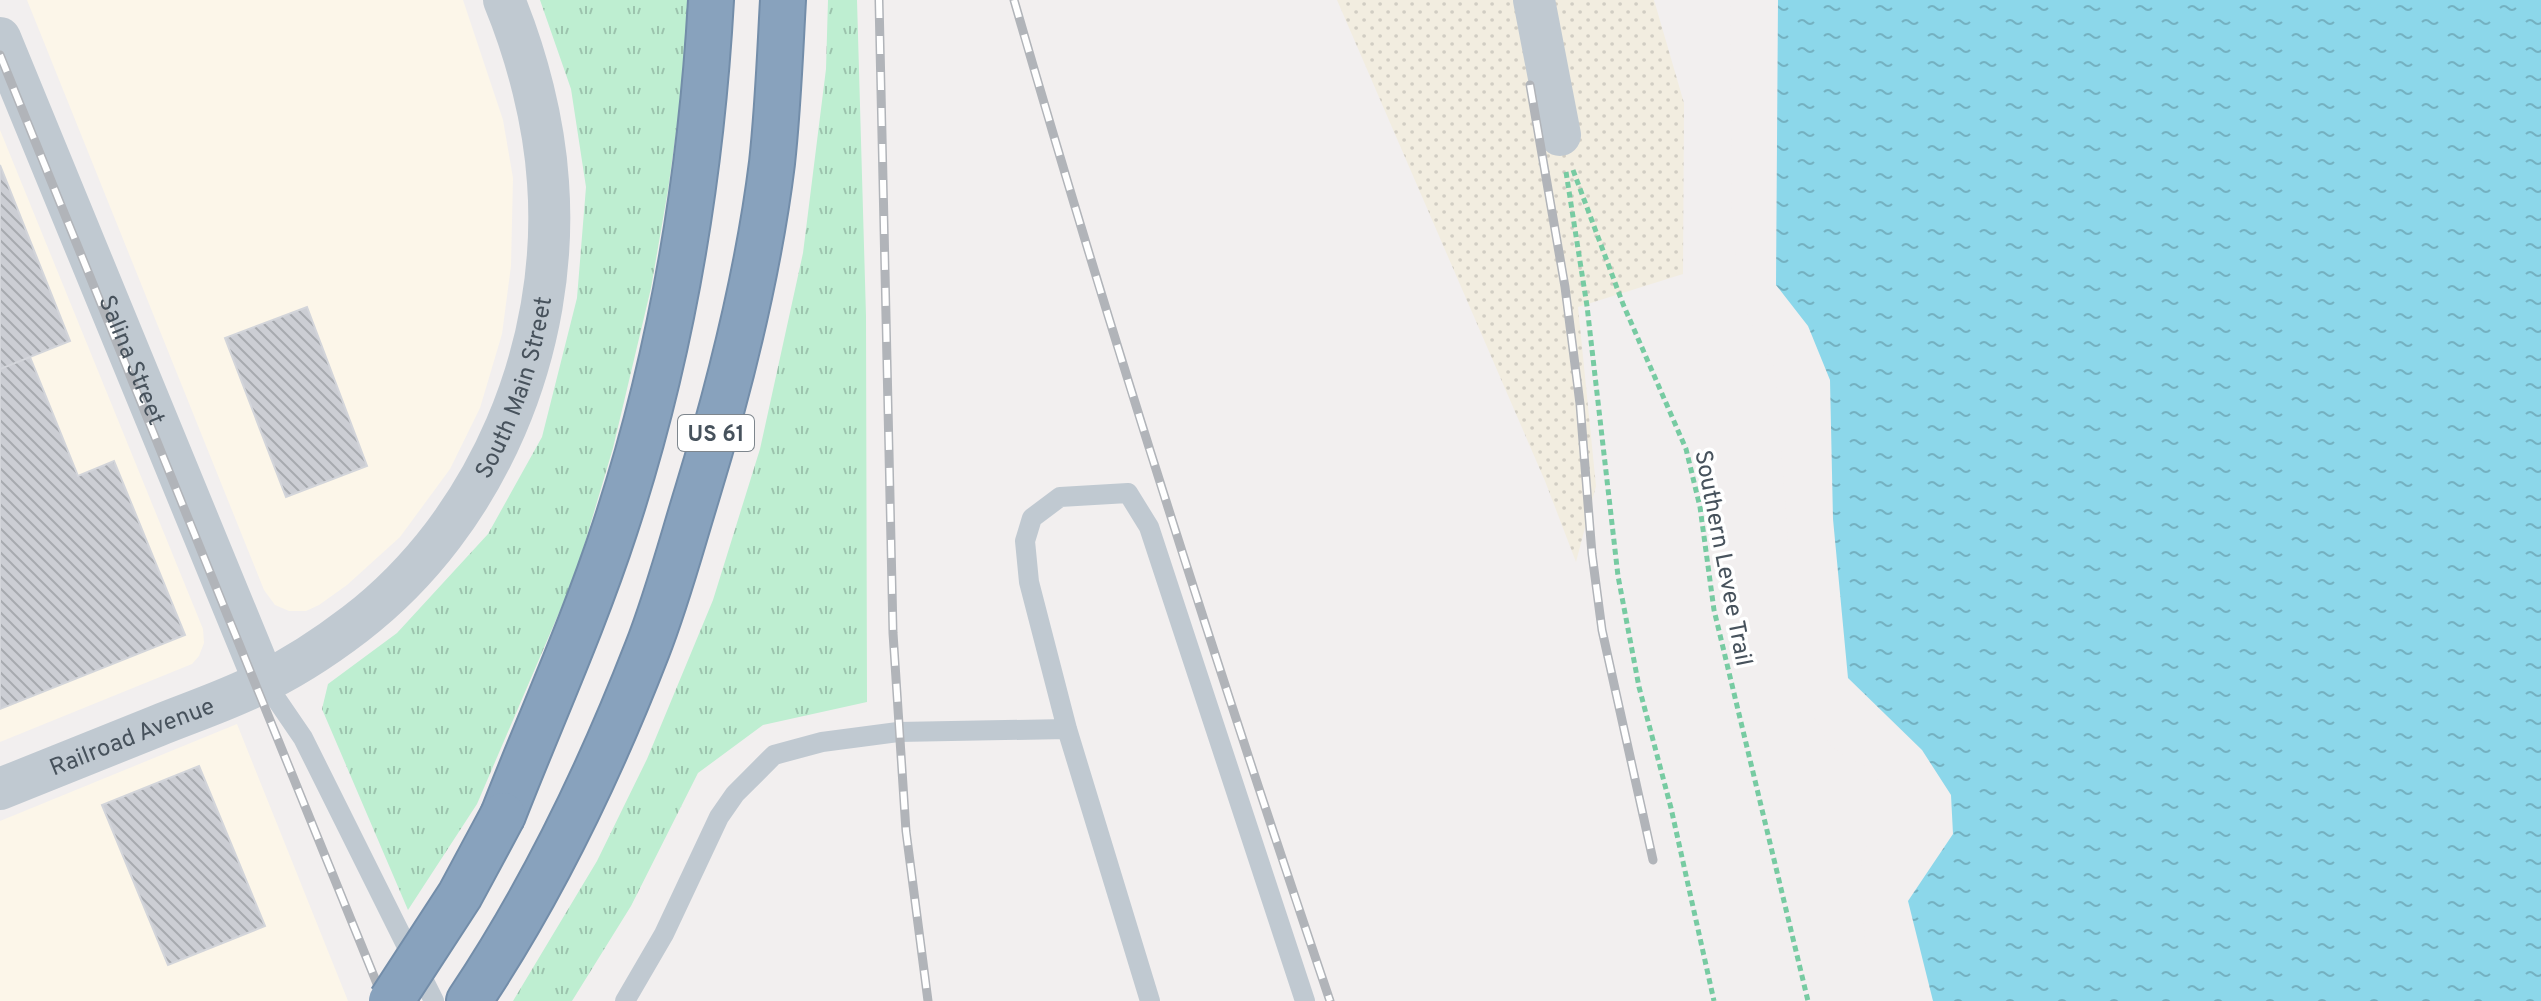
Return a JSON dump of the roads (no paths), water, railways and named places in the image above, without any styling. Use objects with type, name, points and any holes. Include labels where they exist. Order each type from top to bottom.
[{"type":"highway","name":"US 61","points":[[391,1001],[460,895],[503,815],[581,623],[615,529],[646,424],[666,340],[698,152],[711,0]]},
{"type":"highway","name":"US 61","points":[[469,1001],[531,901],[606,749],[648,648],[722,412],[750,294],[772,163],[783,0]]},
{"type":"street","name":"South Main Street","points":[[264,681],[355,624],[400,585],[444,533],[473,491],[520,393],[537,337],[549,236],[548,181],[531,84],[504,0]]},
{"type":"street","points":[[1534,0],[1560,135]]},
{"type":"street","name":"Salina Street","points":[[1,44],[264,681]]},
{"type":"street","name":"Railroad Avenue","points":[[0,789],[264,681]]},
{"type":"lane","points":[[1150,1001],[1067,729],[1029,582],[1025,541],[1032,518],[1060,497],[1128,493],[1149,527],[1305,1001]]},
{"type":"lane","points":[[264,681],[303,738],[434,1001]]},
{"type":"lane","points":[[625,1001],[664,934],[719,817],[735,794],[774,755],[822,742],[898,732],[1067,729]]},
{"type":"water","points":[[1734,0],[2541,0],[2541,1001],[1880,1001],[1888,798],[1869,763],[1786,448]]},
{"type":"railway","points":[[879,0],[893,633],[906,831],[928,1001]]},
{"type":"railway","points":[[1014,0],[1166,502],[1330,1001]]},
{"type":"railway","points":[[0,55],[384,1001]]},
{"type":"railway","points":[[1530,85],[1565,287],[1602,630],[1653,860]]}]
